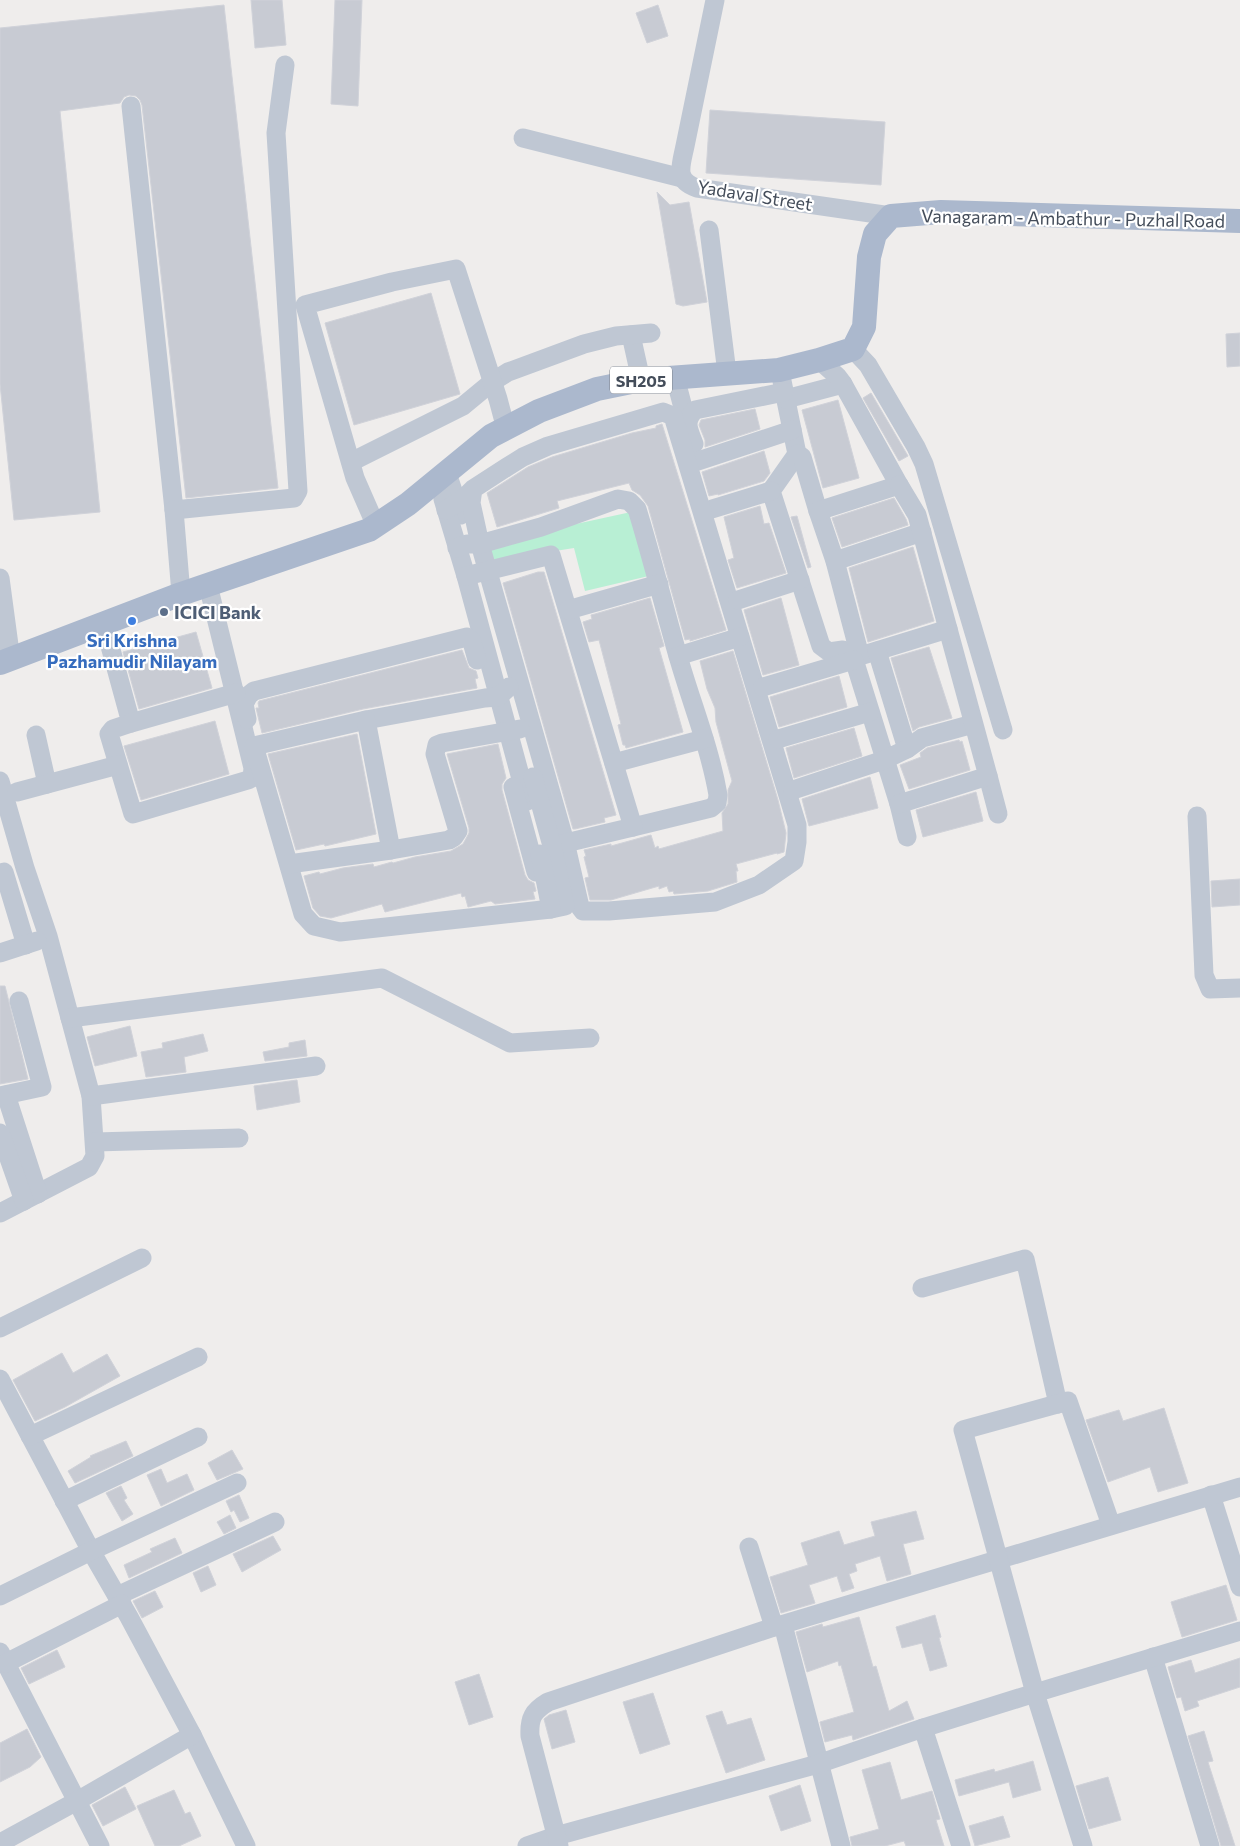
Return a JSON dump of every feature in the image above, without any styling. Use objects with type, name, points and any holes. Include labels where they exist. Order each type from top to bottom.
[{"type":"main road","name":"Vanagaram - Ambathur - Puzhal Road","points":[[891,216],[941,212],[1240,221]]},
{"type":"main road","points":[[853,349],[864,327],[869,258],[875,234],[891,216]]},
{"type":"main road","name":"SH205","points":[[5,662],[181,594],[369,530],[443,477],[492,436],[539,411],[597,389],[641,380],[727,373],[783,387],[819,360],[853,349]]},
{"type":"street","name":"Yadaval Street","points":[[714,0],[681,168],[682,178],[687,184],[697,188],[891,216]]},
{"type":"street","points":[[174,510],[294,498],[298,490],[276,133],[285,65]]},
{"type":"street","points":[[131,106],[174,510],[181,594]]},
{"type":"street","points":[[523,138],[682,178]]},
{"type":"street","points":[[709,230],[727,373]]},
{"type":"street","points":[[376,526],[355,478],[305,305],[392,282],[456,269],[506,429]]},
{"type":"street","points":[[351,462],[463,406],[492,382],[508,372],[584,344],[616,336],[650,332]]},
{"type":"street","points":[[631,334],[641,380]]},
{"type":"street","points":[[853,349],[868,365],[924,464],[1003,730]]},
{"type":"street","points":[[819,360],[843,384],[917,515],[998,814]]},
{"type":"street","points":[[675,377],[806,833]]},
{"type":"street","points":[[688,423],[689,416],[695,410],[783,387],[843,384]]},
{"type":"street","points":[[783,387],[797,454],[802,457],[835,561],[860,656],[948,629]]},
{"type":"street","points":[[452,507],[473,489],[523,458],[548,446],[663,412],[670,413],[675,420],[797,825],[794,861],[759,885],[715,902],[583,912],[552,845],[497,694],[477,573]]},
{"type":"street","points":[[698,461],[792,430]]},
{"type":"street","points":[[712,509],[771,491],[797,454]]},
{"type":"street","points":[[443,477],[452,507],[468,545],[477,573],[552,845],[564,906],[340,932],[314,926],[303,914],[254,746],[244,704],[249,695],[254,690],[467,637],[497,694]]},
{"type":"street","points":[[818,511],[899,485]]},
{"type":"street","points":[[468,545],[473,489]]},
{"type":"street","points":[[771,491],[821,646],[829,652],[843,650],[852,653],[899,804],[907,837]]},
{"type":"street","points":[[468,545],[541,527],[618,499],[624,499],[633,504],[637,510],[678,656],[704,738],[718,795],[717,803],[711,808],[552,845]]},
{"type":"street","points":[[835,561],[922,532]]},
{"type":"street","points":[[477,573],[551,555],[633,827]]},
{"type":"street","points":[[0,578],[5,662]]},
{"type":"street","points":[[738,600],[800,580]]},
{"type":"street","points":[[568,610],[659,584]]},
{"type":"street","points":[[208,585],[236,693],[253,768],[252,778],[133,814],[109,734],[113,729],[236,693]]},
{"type":"street","points":[[104,624],[131,723]]},
{"type":"street","points":[[678,656],[740,637]]},
{"type":"street","points":[[877,651],[907,749]]},
{"type":"street","points":[[763,687],[854,660]]},
{"type":"street","points":[[254,746],[366,720],[497,694]]},
{"type":"street","points":[[778,739],[870,712]]},
{"type":"street","points":[[366,720],[391,850]]},
{"type":"street","points":[[793,790],[884,760],[907,749],[922,738],[973,724]]},
{"type":"street","points":[[289,864],[391,850],[449,840],[454,837],[458,831],[457,824],[435,754],[435,748],[442,743],[509,731]]},
{"type":"street","points":[[509,731],[534,866],[547,909]]},
{"type":"street","points":[[36,735],[47,784]]},
{"type":"street","points":[[614,763],[704,738]]},
{"type":"street","points":[[0,1213],[89,1167],[95,1156],[91,1096],[48,936],[25,868],[5,789],[47,784],[118,765]]},
{"type":"street","points":[[899,804],[988,776]]},
{"type":"street","points":[[1197,816],[1204,975],[1210,989],[1240,988]]},
{"type":"street","points":[[25,868],[2,872],[26,945]]},
{"type":"street","points":[[0,952],[26,945],[48,936]]},
{"type":"street","points":[[70,1018],[382,978],[510,1043],[590,1038]]},
{"type":"street","points":[[19,1001],[42,1087],[3,1096],[31,1197]]},
{"type":"street","points":[[91,1096],[316,1066]]},
{"type":"street","points":[[0,1133],[31,1197]]},
{"type":"street","points":[[95,1142],[239,1138]]},
{"type":"street","points":[[0,1328],[142,1258]]},
{"type":"street","points":[[922,1288],[1025,1259],[1063,1402],[1111,1525]]},
{"type":"street","points":[[30,1436],[198,1357]]},
{"type":"street","points":[[0,1379],[64,1501],[192,1735],[246,1846]]},
{"type":"street","points":[[1063,1402],[963,1430],[1035,1693],[1083,1846]]},
{"type":"street","points":[[64,1501],[198,1437]]},
{"type":"street","points":[[0,1596],[237,1483]]},
{"type":"street","points":[[558,1841],[530,1736],[529,1723],[537,1709],[548,1702],[778,1626],[1240,1487]]},
{"type":"street","points":[[1211,1495],[1240,1587]]},
{"type":"street","points":[[100,1846],[3,1658],[275,1522]]},
{"type":"street","points":[[749,1547],[778,1626],[841,1846]]},
{"type":"street","points":[[527,1846],[558,1841],[818,1764],[923,1728],[1240,1631]]},
{"type":"street","points":[[1153,1657],[1210,1846]]},
{"type":"street","points":[[923,1728],[961,1846]]},
{"type":"street","points":[[0,1843],[192,1735]]},
{"type":"green space","points":[[631,512],[653,575],[585,591],[574,548],[493,561],[489,543]]},
{"type":"building","points":[[251,0],[282,0],[286,45],[255,48]]},
{"type":"building","points":[[335,0],[362,0],[358,106],[331,104]]},
{"type":"building","points":[[224,5],[278,488],[186,498],[142,105],[136,96],[129,95],[124,97],[120,103],[60,111],[100,512],[14,520],[0,384],[0,28]]},
{"type":"building","points":[[658,5],[668,36],[647,43],[636,13]]},
{"type":"building","points":[[710,110],[885,122],[881,185],[706,173]]},
{"type":"building","points":[[657,192],[670,205],[689,202],[707,302],[683,306],[676,304]]},
{"type":"building","points":[[431,293],[460,394],[354,425],[325,323]]},
{"type":"building","points":[[1240,333],[1240,366],[1227,367],[1226,334]]},
{"type":"building","points":[[871,393],[908,456],[899,461],[863,398]]},
{"type":"building","points":[[838,400],[859,478],[823,488],[802,410]]},
{"type":"building","points":[[755,409],[760,429],[705,447],[705,440],[699,425],[701,420]]},
{"type":"building","points":[[662,424],[726,630],[690,641],[690,639],[685,640],[648,506],[640,495],[632,490],[629,483],[557,501],[559,508],[497,527],[487,493],[528,467],[552,457],[632,433],[656,428],[656,426]]},
{"type":"building","points":[[764,451],[770,473],[764,481],[709,496],[702,472]]},
{"type":"building","points":[[894,498],[908,525],[842,547],[832,518]]},
{"type":"building","points":[[760,506],[764,524],[769,523],[786,573],[737,588],[728,560],[734,558],[724,517]]},
{"type":"building","points":[[797,516],[811,567],[808,568],[791,517]]},
{"type":"building","points":[[913,547],[934,621],[868,642],[849,568]]},
{"type":"building","points":[[538,572],[544,572],[616,815],[604,818],[605,822],[575,829],[573,829],[503,583]]},
{"type":"building","points":[[650,598],[664,646],[659,648],[683,732],[626,748],[623,745],[618,725],[621,724],[599,640],[589,642],[583,622],[592,619],[591,615]]},
{"type":"building","points":[[781,598],[799,665],[763,675],[744,610]]},
{"type":"building","points":[[196,632],[212,688],[139,709],[123,652]]},
{"type":"building","points":[[929,647],[952,718],[919,727],[913,731],[891,658]]},
{"type":"building","points":[[462,650],[469,668],[476,671],[478,678],[475,679],[477,688],[363,709],[262,733],[256,708],[259,708],[259,701]]},
{"type":"building","points":[[733,651],[778,800],[786,833],[784,852],[736,864],[738,871],[736,871],[737,882],[708,891],[674,894],[673,891],[669,892],[667,886],[659,889],[659,886],[611,900],[590,900],[585,878],[589,877],[584,850],[611,844],[611,846],[651,835],[655,848],[658,846],[659,849],[723,831],[722,813],[728,804],[728,790],[732,781],[716,722],[715,708],[707,689],[700,661]]},
{"type":"building","points":[[839,676],[847,707],[779,727],[770,697]]},
{"type":"building","points":[[215,721],[229,774],[141,800],[124,746]]},
{"type":"building","points":[[854,728],[862,756],[794,778],[786,748]]},
{"type":"building","points":[[357,734],[376,834],[325,846],[324,844],[296,850],[268,754]]},
{"type":"building","points":[[959,740],[960,742],[962,741],[970,770],[909,789],[900,765],[921,757],[920,753],[927,748]]},
{"type":"building","points":[[498,744],[506,778],[502,784],[502,790],[525,875],[528,880],[534,883],[536,891],[533,892],[535,899],[495,904],[491,901],[468,907],[465,896],[462,897],[461,893],[385,912],[382,904],[331,918],[320,916],[313,908],[304,876],[373,864],[374,867],[451,851],[463,844],[469,833],[469,828],[447,754]]},
{"type":"building","points":[[870,777],[878,808],[809,826],[802,799]]},
{"type":"building","points":[[976,792],[983,821],[923,837],[916,810]]},
{"type":"building","points":[[1240,879],[1240,905],[1212,907],[1211,881]]},
{"type":"building","points":[[0,986],[5,986],[28,1079],[0,1084]]},
{"type":"building","points":[[130,1026],[137,1056],[95,1066],[87,1037]]},
{"type":"building","points":[[203,1034],[208,1051],[184,1057],[186,1072],[146,1077],[141,1052],[163,1048],[162,1043]]},
{"type":"building","points":[[305,1040],[307,1056],[265,1061],[263,1052],[289,1047],[289,1043]]},
{"type":"building","points":[[297,1080],[300,1102],[257,1110],[254,1086]]},
{"type":"building","points":[[62,1353],[73,1373],[107,1354],[120,1376],[65,1407],[35,1421],[13,1380]]},
{"type":"building","points":[[1164,1408],[1188,1483],[1158,1492],[1150,1467],[1108,1482],[1086,1420],[1119,1410],[1123,1421]]},
{"type":"building","points":[[126,1441],[133,1456],[75,1483],[68,1471],[90,1456]]},
{"type":"building","points":[[232,1450],[243,1469],[217,1480],[208,1463]]},
{"type":"building","points":[[161,1469],[167,1483],[187,1474],[194,1490],[161,1506],[147,1475]]},
{"type":"building","points":[[121,1486],[127,1498],[124,1500],[133,1514],[122,1521],[106,1493]]},
{"type":"building","points":[[239,1495],[249,1518],[240,1522],[234,1510],[231,1512],[226,1501]]},
{"type":"building","points":[[916,1511],[924,1539],[903,1544],[911,1574],[887,1581],[880,1556],[855,1564],[857,1571],[849,1574],[854,1588],[842,1592],[837,1576],[809,1585],[815,1603],[781,1613],[770,1577],[808,1565],[801,1543],[839,1531],[844,1545],[875,1536],[871,1522]]},
{"type":"building","points":[[230,1515],[236,1528],[224,1534],[217,1522]]},
{"type":"building","points":[[273,1536],[281,1550],[242,1572],[233,1554]]},
{"type":"building","points":[[175,1538],[182,1553],[129,1578],[124,1565],[152,1552],[150,1549]]},
{"type":"building","points":[[208,1566],[216,1585],[201,1592],[193,1573]]},
{"type":"building","points":[[1226,1585],[1237,1620],[1182,1637],[1171,1602]]},
{"type":"building","points":[[155,1591],[163,1607],[142,1618],[133,1601]]},
{"type":"building","points":[[935,1615],[947,1666],[930,1671],[922,1643],[902,1648],[896,1627]]},
{"type":"building","points":[[859,1617],[873,1667],[876,1666],[889,1711],[907,1701],[914,1719],[853,1740],[852,1735],[825,1742],[820,1722],[854,1712],[841,1665],[839,1666],[838,1661],[807,1672],[796,1632],[822,1624],[823,1627]]},
{"type":"building","points":[[57,1650],[65,1667],[29,1684],[21,1668]]},
{"type":"building","points":[[1240,1658],[1240,1687],[1197,1701],[1199,1706],[1185,1711],[1181,1697],[1177,1698],[1168,1667],[1191,1660],[1195,1673]]},
{"type":"building","points":[[479,1674],[493,1717],[469,1725],[455,1682]]},
{"type":"building","points":[[653,1693],[670,1744],[640,1754],[623,1702]]},
{"type":"building","points":[[566,1710],[575,1742],[552,1749],[544,1719],[549,1715]]},
{"type":"building","points":[[722,1711],[727,1725],[751,1718],[765,1760],[726,1773],[706,1716]]},
{"type":"building","points":[[27,1729],[41,1757],[30,1767],[0,1782],[0,1743]]},
{"type":"building","points":[[1204,1731],[1213,1761],[1208,1762],[1235,1846],[1221,1846],[1188,1736]]},
{"type":"building","points":[[1033,1761],[1041,1790],[1013,1798],[1009,1782],[959,1796],[955,1780],[994,1769],[995,1772]]},
{"type":"building","points":[[890,1762],[901,1800],[932,1791],[940,1819],[936,1820],[944,1846],[906,1846],[904,1841],[885,1846],[852,1846],[850,1837],[879,1829],[862,1770]]},
{"type":"building","points":[[1108,1777],[1121,1820],[1089,1829],[1076,1786]]},
{"type":"building","points":[[800,1785],[811,1821],[781,1831],[769,1796]]},
{"type":"building","points":[[125,1787],[136,1809],[103,1826],[92,1805]]},
{"type":"building","points":[[174,1790],[185,1814],[190,1812],[201,1836],[179,1846],[155,1846],[137,1806]]},
{"type":"building","points":[[1003,1816],[1010,1837],[975,1846],[969,1826]]},
{"type":"place","name":"ICICI Bank","points":[[164,612]]},
{"type":"place","name":"Sri Krishna Pazhamudir Nilayam","points":[[132,621]]}]
